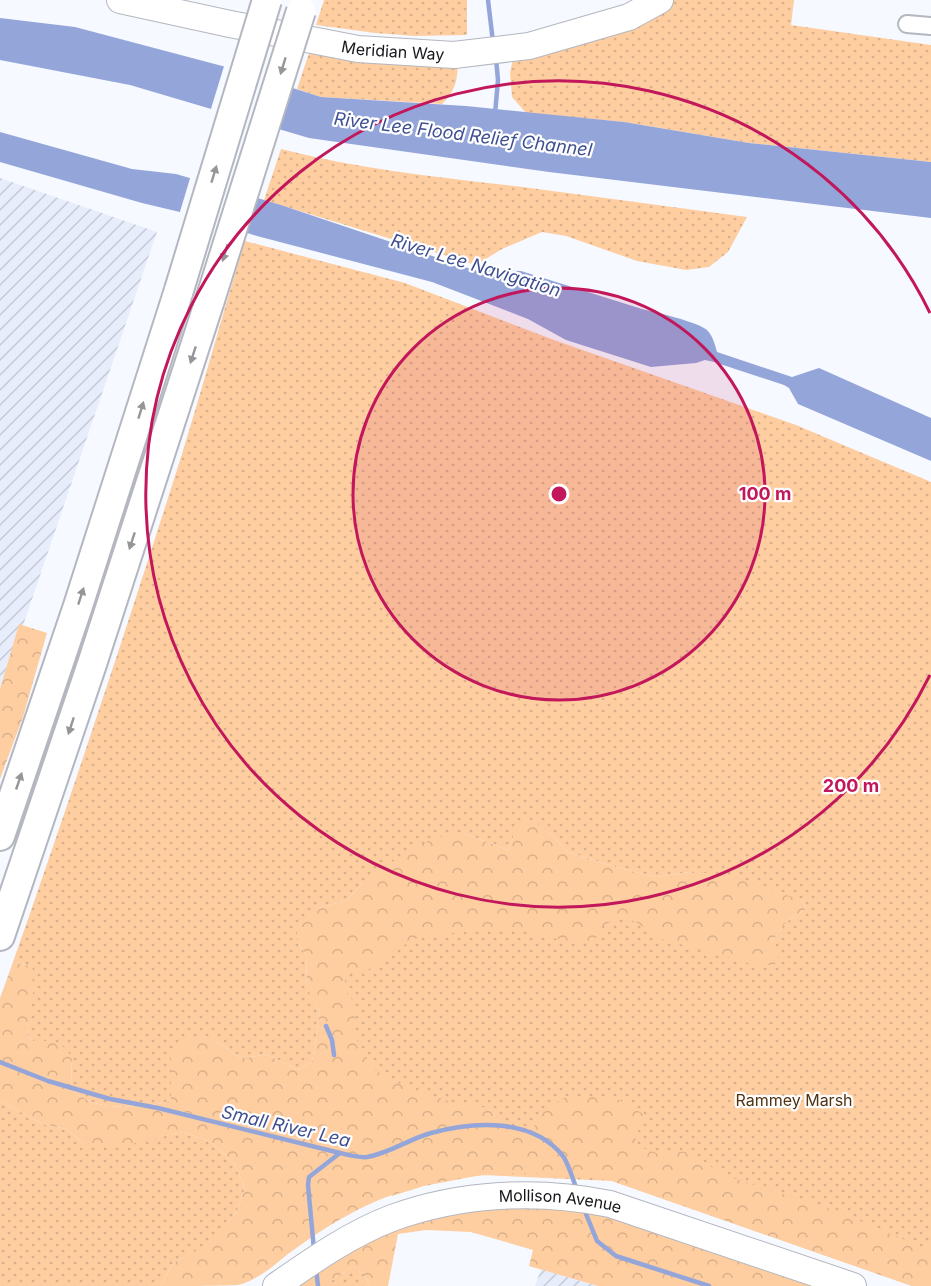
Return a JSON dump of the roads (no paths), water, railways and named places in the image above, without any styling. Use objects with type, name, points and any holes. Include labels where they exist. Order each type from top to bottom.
[{"type":"highway","points":[[0,836],[78,606],[179,290],[267,0]]},
{"type":"highway","points":[[0,936],[99,644],[302,5]]},
{"type":"main road","name":"Meridian Way","points":[[120,0],[358,49],[454,54],[529,46],[629,16],[660,0]]},
{"type":"main road","name":"Mollison Avenue","points":[[276,1286],[330,1251],[390,1219],[444,1203],[521,1195],[581,1199],[646,1215],[853,1286]]},
{"type":"street","points":[[907,24],[931,26]]},
{"type":"water","name":"River Lee Flood Relief Channel","points":[[0,18],[75,27],[226,67],[321,97],[466,106],[624,122],[749,143],[931,162],[931,218],[549,172],[309,138],[130,85],[0,60]]},
{"type":"water","points":[[0,132],[132,169],[176,174],[281,205],[474,270],[521,271],[695,324],[709,332],[717,352],[792,377],[819,368],[931,418],[931,461],[798,404],[789,388],[784,385],[714,362],[705,360],[696,363],[651,367],[566,340],[528,319],[432,282],[257,236],[184,213],[0,162]]},
{"type":"waterway","points":[[488,0],[493,42]]},
{"type":"waterway","points":[[495,114],[498,80],[496,59]]},
{"type":"waterway","points":[[326,1026],[332,1040],[334,1055]]},
{"type":"waterway","name":"Small River Lea","points":[[0,1062],[48,1081],[110,1099],[158,1108],[357,1157],[375,1155],[448,1129],[484,1125],[519,1129],[550,1144],[563,1156],[577,1190]]},
{"type":"waterway","points":[[314,1250],[309,1177],[340,1153]]},
{"type":"waterway","name":"Small River Lea","points":[[584,1209],[597,1241],[616,1256],[709,1286]]},
{"type":"waterway","points":[[316,1268],[318,1286]]},
{"type":"water label","name":"River Lee Navigation","points":[[476,265]]},
{"type":"park label","name":"Rammey Marsh","points":[[794,1100]]}]
